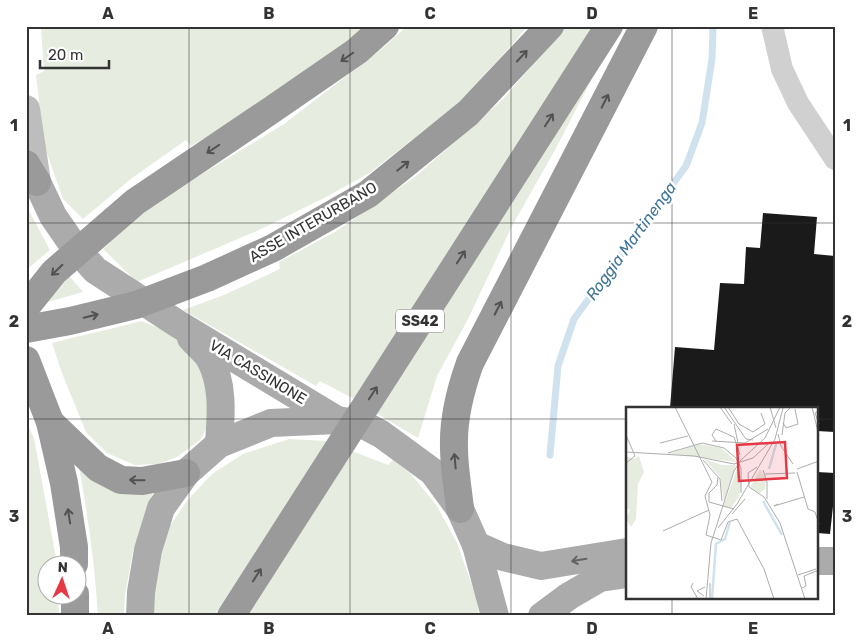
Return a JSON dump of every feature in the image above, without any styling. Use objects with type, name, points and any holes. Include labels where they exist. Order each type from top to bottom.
[{"type":"highway","points":[[26,307],[54,272],[136,202],[270,112],[349,56],[385,26]]},
{"type":"highway","name":"ASSE INTERURBANO","points":[[26,328],[70,321],[136,306],[207,278],[273,248],[368,194],[468,113],[550,26]]},
{"type":"highway","name":"SS42","points":[[231,616],[610,26]]},
{"type":"highway","points":[[460,510],[454,441],[456,411],[461,387],[470,363],[644,26]]},
{"type":"highway","points":[[26,360],[50,422],[64,483],[74,554]]},
{"type":"highway","points":[[50,422],[98,468],[121,480],[142,481],[186,473]]},
{"type":"main road","name":"VIA CASSINONE","points":[[26,110],[32,173],[53,216],[73,245],[95,270],[178,324],[337,420]]},
{"type":"main road","name":"VIA CASSINONE","points":[[178,324],[209,358],[218,378],[221,410],[219,444]]},
{"type":"main road","name":"VIA CASSINONE","points":[[140,616],[141,592],[148,550],[161,508],[186,473],[219,444],[271,423],[337,420],[362,424],[381,434],[433,472],[460,510],[476,545],[495,616]]},
{"type":"main road","points":[[476,545],[503,557],[540,566],[626,552]]},
{"type":"main road","points":[[818,561],[835,561]]},
{"type":"main road","points":[[542,616],[569,596],[600,578],[626,574]]},
{"type":"street","points":[[772,26],[782,69],[798,103],[835,159]]},
{"type":"shaded area","points":[[41,26],[369,26],[220,129],[191,146],[186,140],[132,178],[83,219],[63,199],[44,145],[36,75],[44,71]]},
{"type":"shaded area","points":[[407,26],[527,26],[460,102],[371,172],[326,197],[259,230],[137,282],[103,249],[128,225],[166,196],[284,124],[384,47]]},
{"type":"shaded area","points":[[566,26],[594,26],[356,400],[320,381],[316,386],[183,310],[224,295],[280,269],[279,262],[335,232],[415,177],[503,99]]},
{"type":"shaded area","points":[[608,48],[555,150],[512,226],[467,321],[437,376],[418,438],[376,413]]},
{"type":"shaded area","points":[[26,205],[50,250],[26,270]]},
{"type":"shaded area","points":[[55,259],[83,292],[34,306]]},
{"type":"shaded area","points":[[141,321],[164,330],[189,346],[207,363],[212,418],[200,440],[177,457],[158,464],[135,465],[107,453],[86,432],[52,343]]},
{"type":"shaded area","points":[[26,422],[34,438],[55,554],[38,554],[38,604],[58,604],[59,616],[26,616]]},
{"type":"shaded area","points":[[289,439],[327,441],[214,616],[150,616],[157,561],[167,530],[187,501],[212,474],[243,454]]},
{"type":"shaded area","points":[[352,451],[388,465],[393,460],[411,474],[437,506],[457,543],[476,597],[479,616],[247,616]]},
{"type":"shaded area","points":[[79,467],[153,492],[133,551],[125,595],[124,616],[98,616],[91,541]]},
{"type":"building","points":[[763,213],[817,217],[814,254],[835,256],[835,432],[818,431],[818,407],[670,407],[675,347],[714,350],[720,283],[744,284],[746,247],[760,248]]},
{"type":"building","points":[[818,472],[835,473],[830,534],[818,533]]},
{"type":"waterway","name":"Roggia Martinenga","points":[[550,455],[558,366],[574,319],[686,166],[702,123],[712,59],[713,26]]}]
